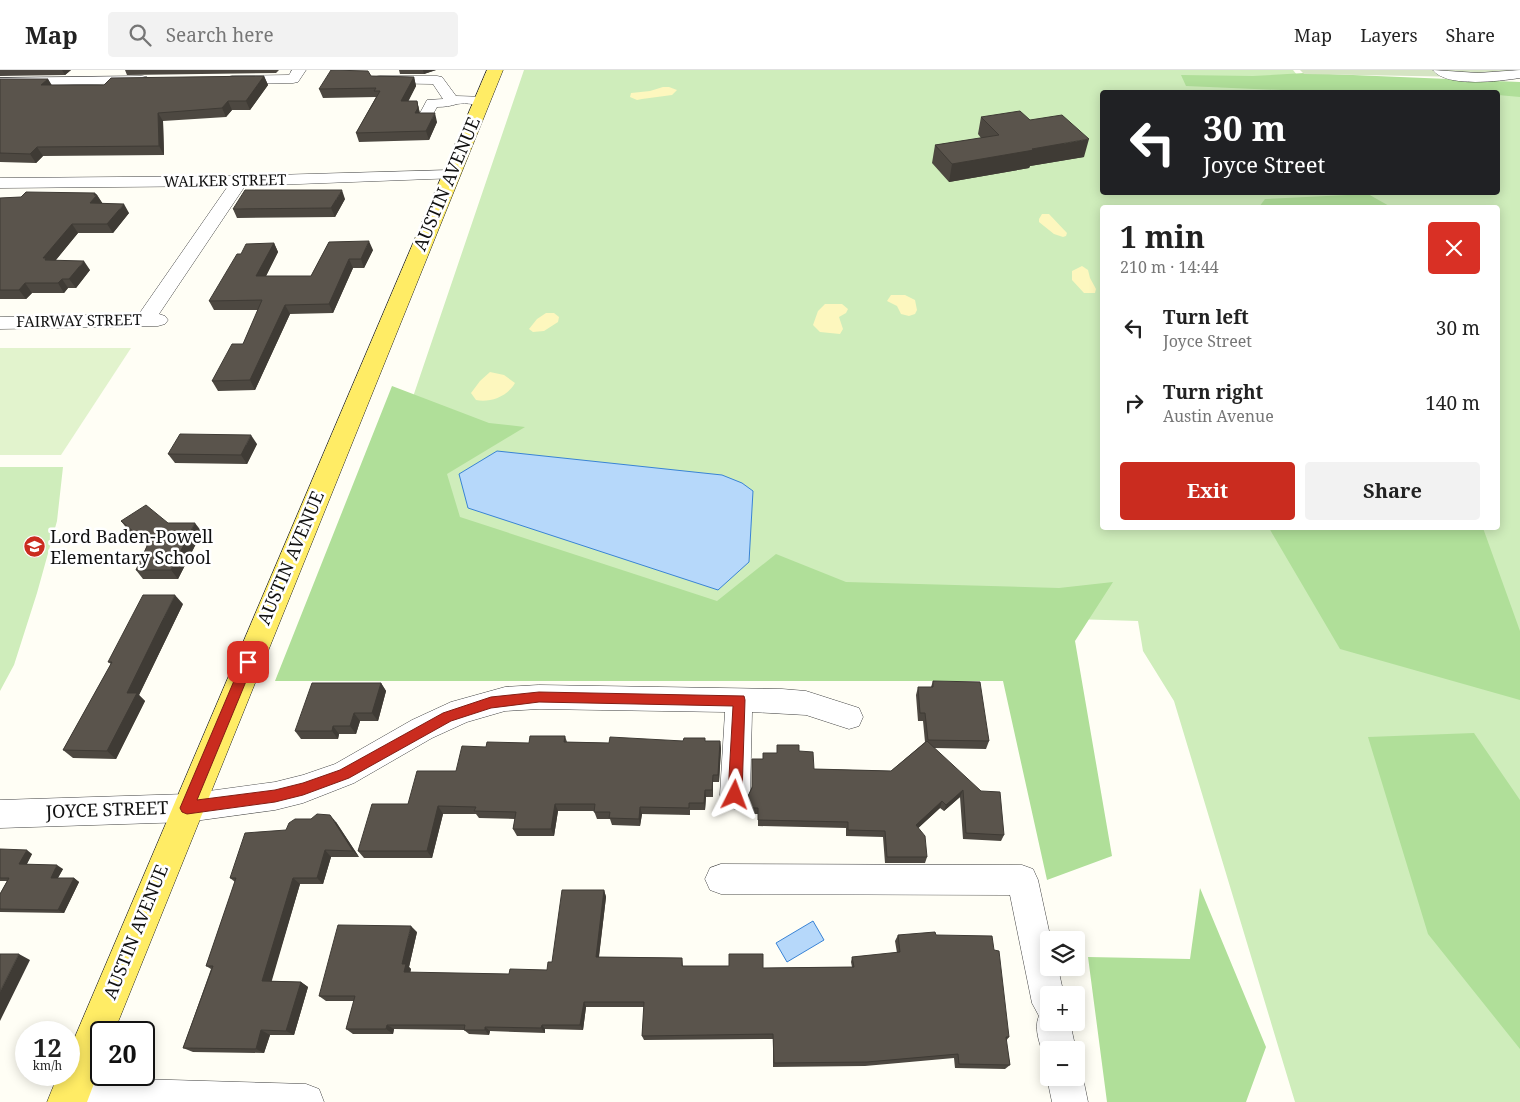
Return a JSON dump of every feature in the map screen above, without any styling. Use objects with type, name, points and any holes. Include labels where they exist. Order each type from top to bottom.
[{"type":"main road","name":"AUSTIN AVENUE","points":[[68,1099],[187,808],[495,70]]},
{"type":"street","points":[[95,81],[105,70]]},
{"type":"street","points":[[1440,70],[1448,75],[1517,75]]},
{"type":"street","points":[[215,80],[296,75]]},
{"type":"street","points":[[0,82],[157,80]]},
{"type":"street","points":[[379,80],[437,80],[452,100]]},
{"type":"street","points":[[427,113],[432,103],[450,103],[452,100],[482,100]]},
{"type":"street","name":"WALKER STREET","points":[[0,183],[240,181],[451,175]]},
{"type":"street","name":"FAIRWAY STREET","points":[[0,323],[151,320],[240,181]]},
{"type":"street","name":"JOYCE STREET","points":[[0,814],[187,808],[275,796],[322,783],[363,764],[447,716],[505,699],[539,697],[806,703],[849,717]]},
{"type":"street","points":[[735,795],[739,700]]},
{"type":"street","points":[[721,879],[1022,880],[1045,986]]},
{"type":"street","points":[[1067,1086],[1070,1102]]},
{"type":"street","points":[[68,1099],[306,1102]]},
{"type":"green space","points":[[524,70],[1293,70],[1302,81],[1520,82],[1520,1102],[1295,1102],[1174,701],[1143,651],[1138,621],[345,597]]},
{"type":"green space","points":[[1300,70],[1520,70],[1520,78],[1304,74]]},
{"type":"green space","points":[[1305,73],[1520,82],[1520,97],[1500,95],[1500,90],[1281,90],[1186,86],[1181,75],[1253,76]]},
{"type":"green space","points":[[1370,195],[1387,205],[1260,205],[1265,199]]},
{"type":"green space","points":[[0,348],[131,348],[61,455],[0,455]]},
{"type":"green space","points":[[392,386],[489,423],[525,427],[447,474],[460,517],[717,601],[776,554],[846,582],[1059,588],[1113,582],[1075,641],[1112,856],[1047,880],[1003,681],[275,681]]},
{"type":"green space","points":[[0,467],[63,467],[57,521],[37,593],[14,665],[0,691]]},
{"type":"green space","points":[[1270,530],[1484,530],[1520,631],[1520,700],[1340,649]]},
{"type":"green space","points":[[1474,733],[1520,800],[1520,1049],[1428,934],[1368,737]]},
{"type":"green space","points":[[1200,888],[1266,1047],[1246,1102],[1107,1102],[1088,957],[1190,959]]},
{"type":"sand","points":[[663,87],[677,90],[672,95],[637,100],[630,97],[631,93],[650,91]]},
{"type":"sand","points":[[1042,214],[1049,214],[1067,233],[1066,236],[1054,234],[1039,222]]},
{"type":"sand","points":[[1082,266],[1088,270],[1096,289],[1095,293],[1084,293],[1072,280],[1072,271]]},
{"type":"sand","points":[[891,295],[905,295],[915,300],[917,310],[915,314],[909,316],[901,314],[897,306],[887,301]]},
{"type":"sand","points":[[825,304],[842,304],[848,309],[846,313],[839,317],[843,329],[840,334],[820,332],[813,325],[818,311]]},
{"type":"sand","points":[[546,313],[554,313],[559,317],[558,322],[544,331],[533,332],[529,329],[537,319]]},
{"type":"sand","points":[[490,372],[504,375],[515,383],[508,392],[498,398],[476,400],[471,393]]},
{"type":"water","points":[[497,451],[722,475],[742,483],[753,491],[749,562],[718,590],[468,508],[459,474]]},
{"type":"water","points":[[813,921],[824,940],[787,962],[776,943]]},
{"type":"building","points":[[331,70],[368,71],[371,76],[414,77],[401,101],[417,101],[418,108],[415,113],[435,113],[426,131],[356,133],[380,91],[374,91],[376,88],[319,89]]},
{"type":"building","points":[[264,76],[246,101],[228,101],[222,108],[158,113],[159,146],[37,147],[30,154],[0,153],[0,79],[48,79],[41,85],[104,85],[111,78]]},
{"type":"building","points":[[1020,111],[1030,120],[1062,115],[1089,139],[952,164],[935,145],[999,135],[981,117]]},
{"type":"building","points":[[245,190],[342,190],[331,208],[233,209]]},
{"type":"building","points":[[26,192],[95,193],[94,195],[97,195],[90,203],[124,204],[107,224],[72,224],[43,258],[46,258],[45,260],[84,261],[69,279],[62,279],[58,283],[25,283],[19,290],[0,290],[0,198],[21,197]]},
{"type":"building","points":[[369,241],[361,259],[349,259],[329,304],[285,305],[250,380],[212,381],[232,344],[243,344],[262,300],[209,301],[237,254],[241,254],[246,244],[274,243],[256,276],[311,276],[329,242]]},
{"type":"building","points":[[180,434],[251,435],[241,455],[168,454]]},
{"type":"building","points":[[146,505],[168,523],[195,523],[171,570],[136,570],[148,544],[121,521]]},
{"type":"building","points":[[143,595],[175,595],[127,693],[137,693],[107,751],[63,750],[112,662],[108,662]]},
{"type":"building","points":[[933,681],[980,682],[989,741],[928,740],[925,713],[920,713],[918,687],[933,687]]},
{"type":"building","points":[[312,683],[381,683],[372,713],[354,713],[350,726],[333,726],[332,731],[295,731]]},
{"type":"building","points":[[530,736],[565,736],[564,742],[609,743],[610,737],[683,741],[684,738],[705,738],[705,741],[720,741],[718,775],[713,775],[712,790],[705,790],[704,803],[689,803],[689,808],[640,807],[639,819],[609,818],[610,812],[594,812],[595,804],[555,804],[551,829],[513,829],[516,812],[474,811],[476,807],[438,806],[427,851],[358,851],[372,804],[408,804],[417,771],[456,771],[462,746],[486,747],[487,742],[529,743]]},
{"type":"building","points":[[927,741],[981,791],[1000,792],[1004,835],[966,833],[963,790],[946,805],[942,801],[916,825],[925,836],[927,857],[887,857],[885,831],[848,830],[848,822],[758,820],[758,808],[748,808],[748,796],[752,788],[752,759],[763,759],[763,753],[777,753],[777,745],[799,745],[799,751],[813,752],[814,769],[891,771]]},
{"type":"building","points":[[317,814],[330,815],[353,851],[325,850],[317,878],[293,878],[262,981],[301,982],[286,1031],[261,1030],[256,1049],[183,1048],[213,966],[206,966],[236,878],[230,878],[245,833],[286,830],[289,823],[295,819],[311,819]]},
{"type":"building","points":[[0,849],[27,850],[19,864],[57,865],[51,878],[74,878],[58,910],[0,909],[0,894],[9,878],[0,878]]},
{"type":"building","points":[[562,890],[604,890],[596,957],[682,958],[682,966],[729,966],[729,954],[763,954],[763,968],[854,967],[852,957],[900,952],[898,935],[935,932],[936,935],[992,936],[994,950],[999,951],[1009,1037],[1006,1037],[1010,1065],[959,1064],[958,1054],[867,1062],[774,1063],[773,1034],[642,1036],[644,1002],[584,1002],[580,1025],[542,1025],[541,1028],[485,1027],[485,1030],[464,1030],[465,1025],[387,1025],[386,1029],[346,1029],[355,996],[319,996],[338,925],[411,926],[402,964],[406,964],[404,972],[509,974],[510,969],[547,970],[548,962],[552,962]]},
{"type":"building","points":[[0,954],[19,954],[0,992]]},
{"type":"place","name":"Lord Baden-Powell Elementary School","points":[[34,547]]},
{"type":"route","points":[[248,662],[187,808],[275,796],[303,789],[344,774],[447,716],[505,699],[539,697],[739,700],[735,795]]}]
